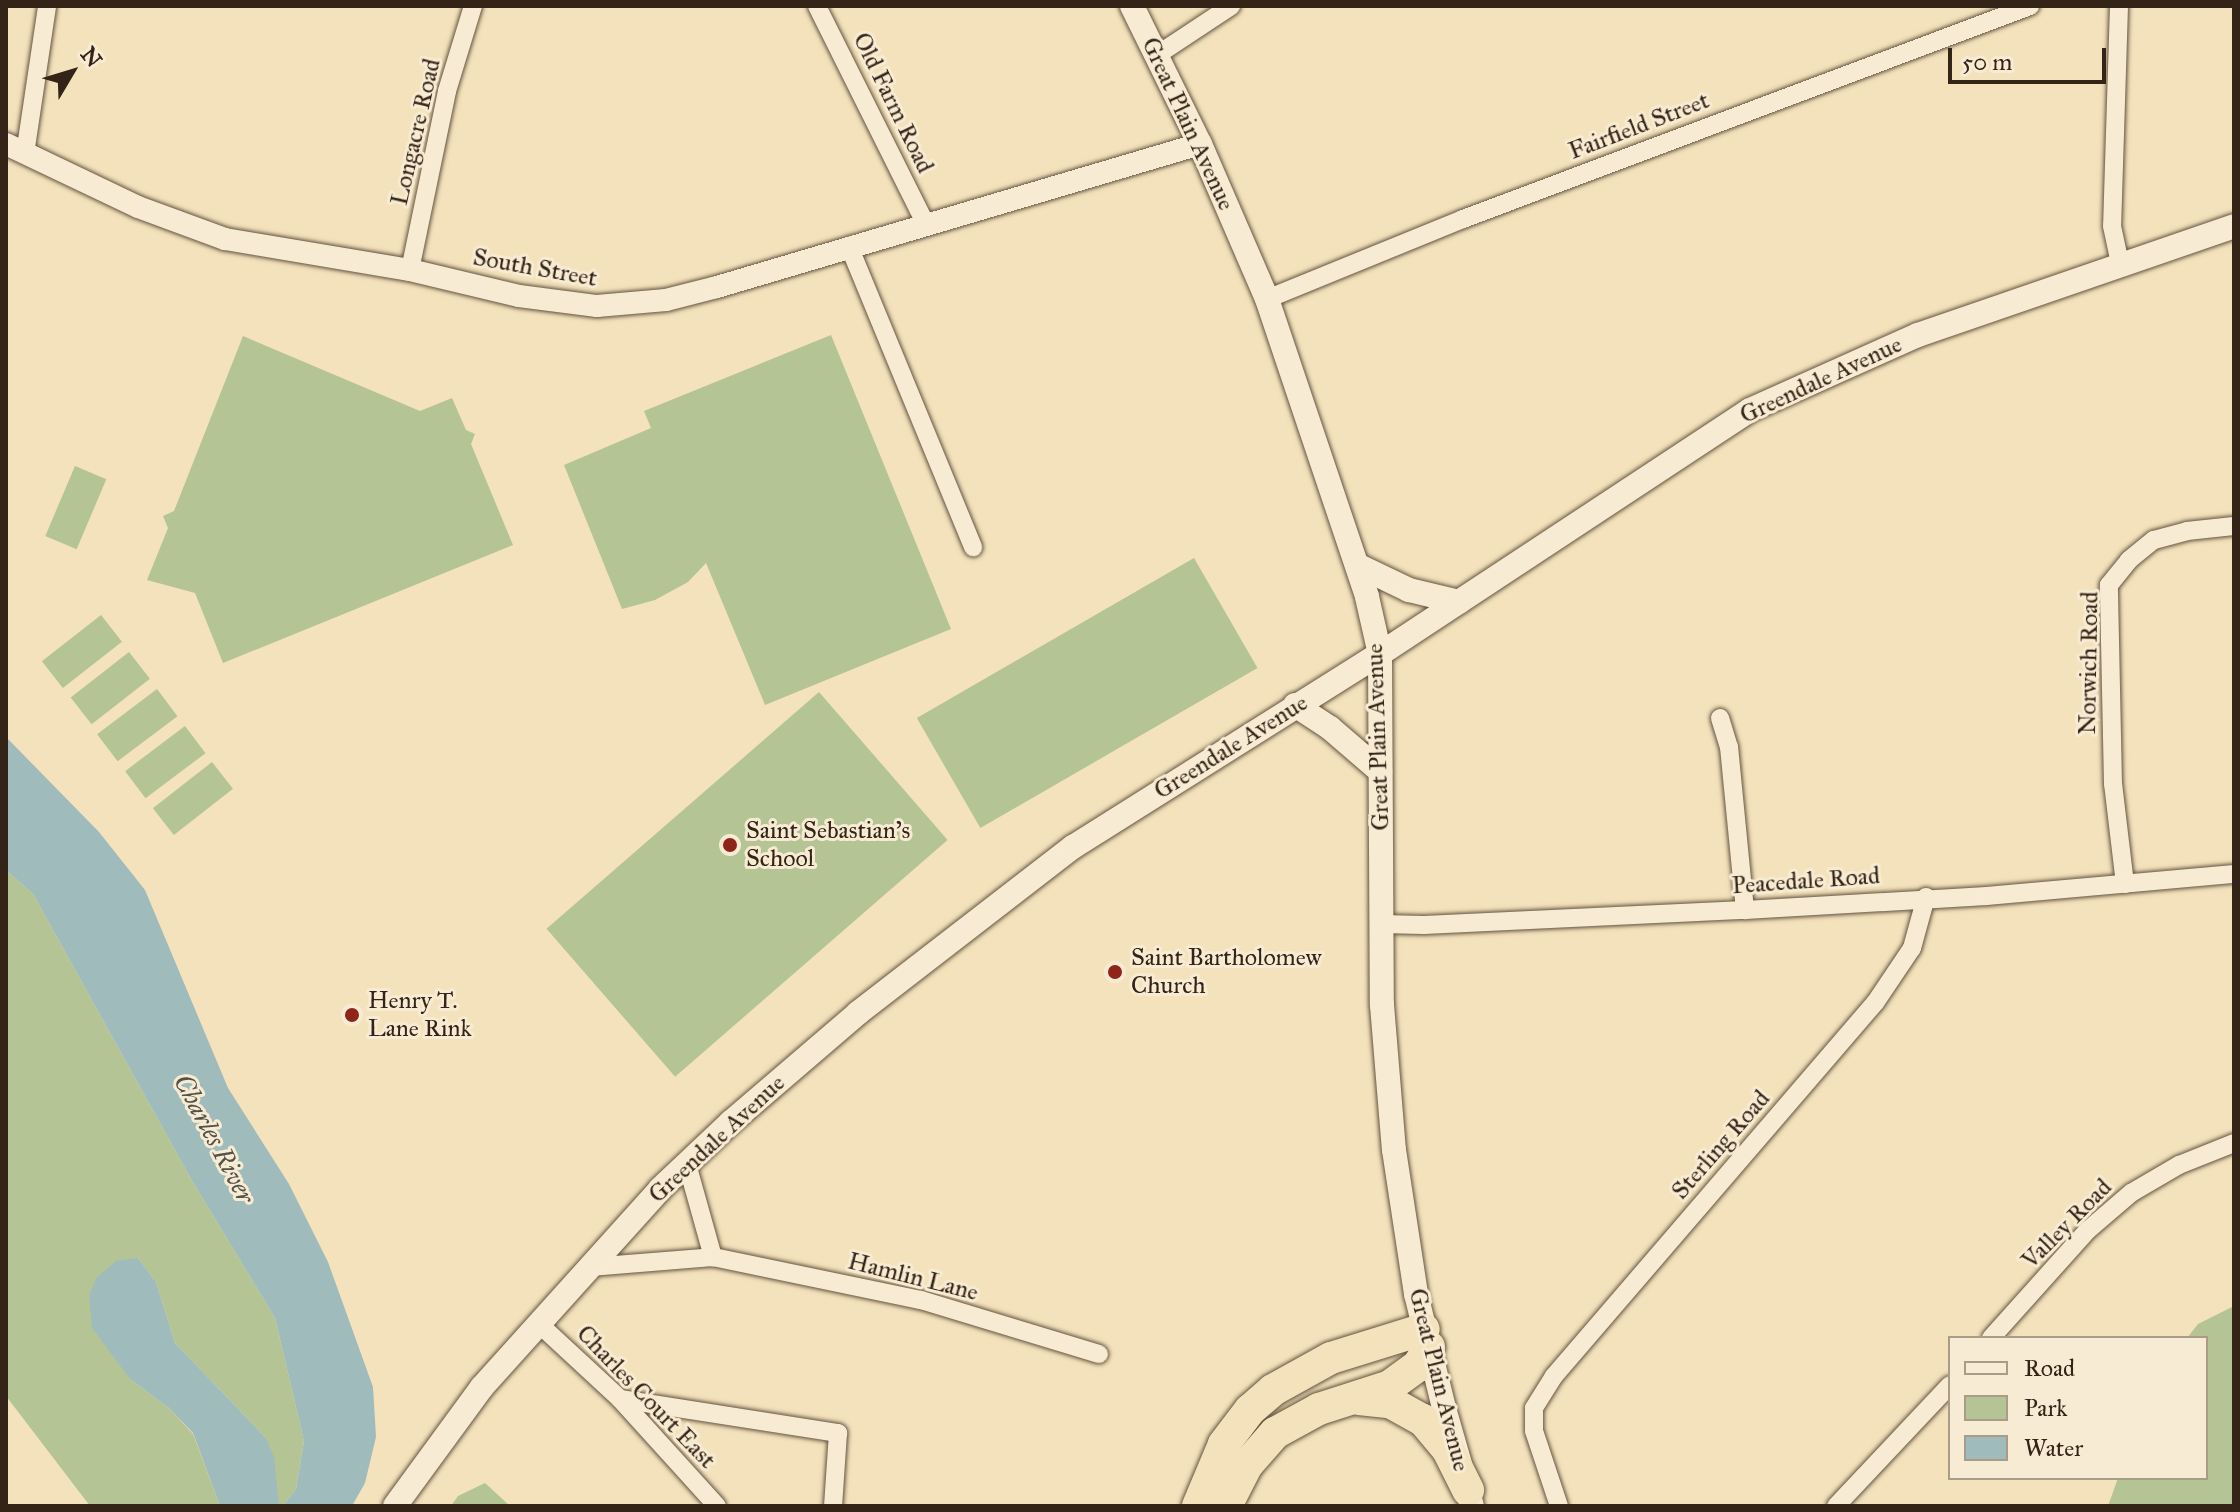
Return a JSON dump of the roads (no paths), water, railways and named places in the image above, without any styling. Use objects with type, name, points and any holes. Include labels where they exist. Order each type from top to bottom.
[{"type":"highway","points":[[1198,1506],[1224,1444],[1250,1410],[1273,1390],[1331,1358],[1426,1338],[1418,1366],[1390,1386],[1336,1403],[1289,1423],[1264,1443],[1239,1477],[1226,1506]]},
{"type":"highway","points":[[1336,1403],[1379,1400],[1423,1420],[1448,1450],[1470,1498]]},
{"type":"main road","name":"Great Plain Avenue","points":[[1132,6],[1200,144],[1267,299],[1357,565],[1380,654],[1382,1005],[1392,1138],[1403,1224],[1426,1338],[1470,1498]]},
{"type":"main road","name":"Greendale Avenue","points":[[395,1506],[459,1416],[538,1323],[687,1164],[848,1021],[1073,847],[1380,654],[1750,410],[1918,335],[2234,226]]},
{"type":"main road","points":[[1357,565],[1409,590],[1459,602]]},
{"type":"main road","points":[[1295,705],[1330,728],[1380,771]]},
{"type":"street","points":[[15,149],[47,6]]},
{"type":"street","name":"Longacre Road","points":[[410,270],[447,91],[473,6]]},
{"type":"street","name":"Old Farm Road","points":[[817,6],[925,223]]},
{"type":"street","points":[[1157,55],[1231,6]]},
{"type":"street","name":"Fairfield Street","points":[[1267,299],[1506,202],[2030,6]]},
{"type":"street","points":[[2119,6],[2112,226],[2120,265]]},
{"type":"street","name":"South Street","points":[[15,149],[138,207],[225,239],[410,270],[568,304],[629,305],[717,287],[1200,144]]},
{"type":"street","points":[[849,246],[973,547]]},
{"type":"street","name":"Norwich Road","points":[[2125,884],[2113,784],[2109,585],[2129,560],[2154,540],[2187,531],[2234,526]]},
{"type":"street","points":[[1720,718],[1729,747],[1745,910]]},
{"type":"street","name":"Peacedale Road","points":[[1381,924],[1424,925],[1745,910],[2234,874]]},
{"type":"street","name":"Sterling Road","points":[[1559,1506],[1534,1431],[1534,1408],[1554,1376],[1875,1003],[1912,948],[1926,897]]},
{"type":"street","name":"Valley Road","points":[[1993,1336],[2088,1230],[2131,1193],[2179,1165],[2234,1143]]},
{"type":"street","points":[[687,1164],[713,1257]]},
{"type":"street","name":"Hamlin Lane","points":[[590,1267],[713,1257],[921,1300],[1099,1354]]},
{"type":"street","name":"Charles Court East","points":[[538,1323],[620,1399],[717,1506]]},
{"type":"street","points":[[1836,1506],[1948,1387]]},
{"type":"street","points":[[620,1399],[838,1433],[833,1506]]},
{"type":"water","name":"Charles River","points":[[6,737],[99,832],[145,890],[228,1088],[289,1184],[328,1262],[373,1387],[376,1437],[365,1483],[352,1506],[283,1506],[296,1489],[304,1441],[275,1318],[191,1179],[33,894],[6,870]]},
{"type":"water","points":[[138,1258],[156,1282],[175,1343],[266,1438],[274,1457],[279,1506],[220,1506],[193,1433],[169,1408],[130,1379],[92,1328],[89,1295],[97,1277],[116,1261]]},
{"type":"place","name":"Saint Sebastian's School","points":[[730,845]]},
{"type":"place","name":"Saint Bartholomew Church","points":[[1115,972]]},
{"type":"place","name":"Henry T. Lane Rink","points":[[352,1015]]}]
